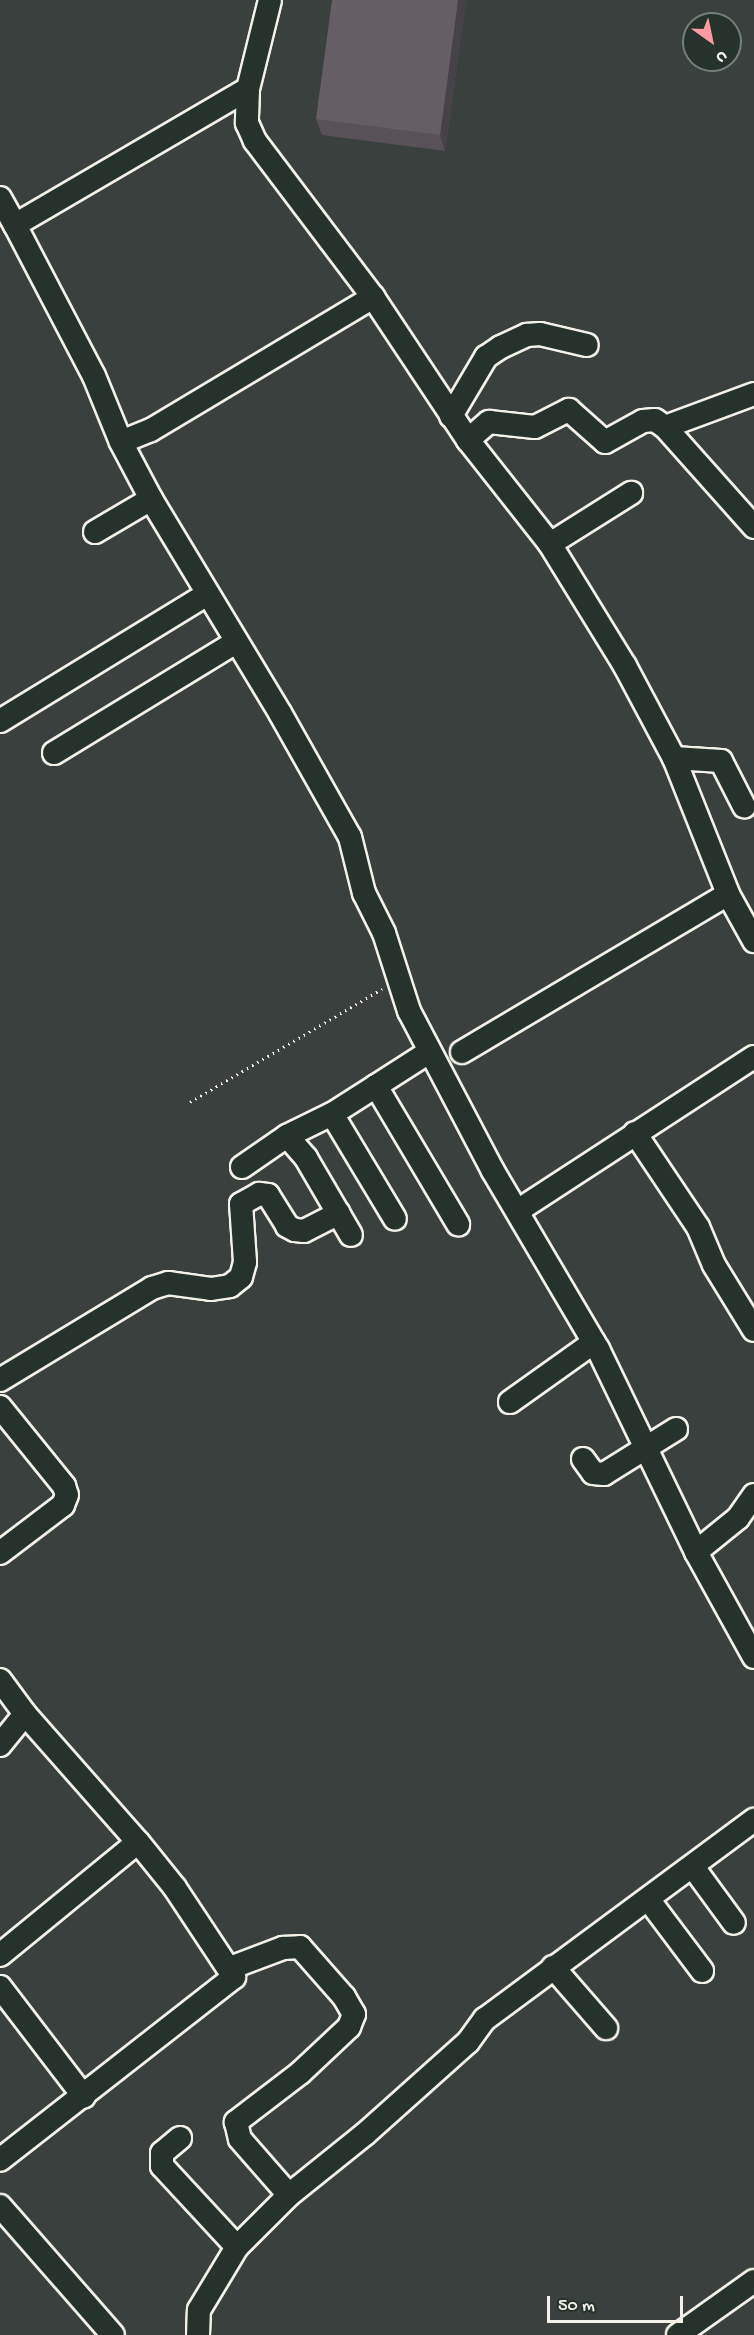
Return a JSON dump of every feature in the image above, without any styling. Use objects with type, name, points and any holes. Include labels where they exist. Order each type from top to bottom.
[{"type":"street","points":[[270,0],[248,90],[247,123],[255,141],[373,297],[468,440],[550,544],[625,666],[674,758],[728,894],[754,940]]},
{"type":"street","points":[[15,225],[248,90]]},
{"type":"street","points":[[0,198],[94,376],[121,442],[151,499],[350,837],[364,893],[384,933],[397,981],[429,1052],[493,1171],[519,1210],[594,1342],[696,1552],[754,1657]]},
{"type":"street","points":[[121,442],[151,430],[373,297]]},
{"type":"street","points":[[451,416],[486,357],[501,347],[527,334],[540,334],[587,345]]},
{"type":"street","points":[[665,427],[754,394]]},
{"type":"street","points":[[468,440],[489,423],[535,427],[569,410],[605,442],[649,419],[665,427],[754,527]]},
{"type":"street","points":[[550,544],[631,493]]},
{"type":"street","points":[[95,532],[151,499]]},
{"type":"street","points":[[0,721],[207,594]]},
{"type":"street","points":[[54,753],[236,642]]},
{"type":"street","points":[[674,758],[721,761],[744,806]]},
{"type":"street","points":[[462,1052],[728,894]]},
{"type":"street","points":[[242,1167],[287,1136],[332,1114],[429,1052]]},
{"type":"street","points":[[519,1210],[754,1057]]},
{"type":"street","points":[[376,1086],[458,1224]]},
{"type":"street","points":[[332,1114],[395,1219]]},
{"type":"street","points":[[635,1133],[698,1227],[714,1265],[754,1330]]},
{"type":"street","points":[[287,1136],[351,1234]]},
{"type":"street","points":[[0,1380],[152,1288],[168,1283],[211,1289],[231,1287],[241,1277],[245,1262],[241,1204],[252,1198],[268,1195],[287,1226],[295,1230],[304,1231],[339,1213]]},
{"type":"street","points":[[510,1402],[594,1342]]},
{"type":"street","points":[[0,1407],[64,1486],[67,1495],[63,1505],[0,1553]]},
{"type":"street","points":[[583,1459],[597,1475],[646,1450],[676,1429]]},
{"type":"street","points":[[696,1552],[738,1518],[754,1495]]},
{"type":"street","points":[[0,1680],[25,1714],[138,1842],[230,1968],[233,1981],[0,2160]]},
{"type":"street","points":[[0,1745],[25,1714]]},
{"type":"street","points":[[198,2335],[199,2310],[237,2247],[289,2195],[383,2118],[468,2042],[485,2019],[754,1821]]},
{"type":"street","points":[[0,1955],[138,1842]]},
{"type":"street","points":[[693,1867],[734,1923]]},
{"type":"street","points":[[648,1899],[702,1971]]},
{"type":"street","points":[[230,1968],[283,1948],[300,1947],[344,1997],[354,2014],[349,2027],[300,2073],[236,2122],[240,2139],[289,2195]]},
{"type":"street","points":[[553,1967],[606,2028]]},
{"type":"street","points":[[0,1987],[84,2097]]},
{"type":"street","points":[[180,2138],[162,2153],[162,2166],[237,2247]]},
{"type":"street","points":[[0,2206],[113,2335]]},
{"type":"street","points":[[678,2335],[754,2281]]},
{"type":"path","points":[[190,1101],[397,981]]},
{"type":"building","points":[[332,0],[458,0],[440,135],[316,119]]}]
